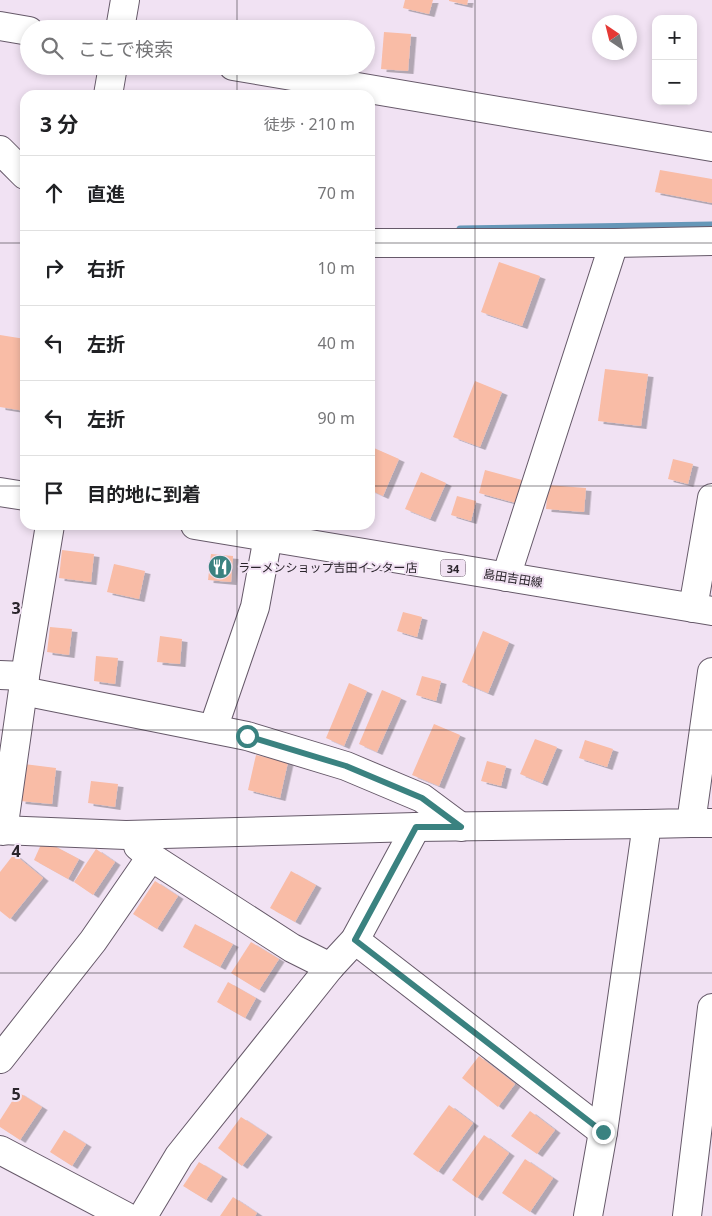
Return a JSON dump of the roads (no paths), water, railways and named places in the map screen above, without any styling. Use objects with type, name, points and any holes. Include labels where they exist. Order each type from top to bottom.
[{"type":"main road","points":[[122,20],[125,0]]},
{"type":"main road","points":[[0,26],[20,29]]},
{"type":"main road","points":[[109,90],[111,75]]},
{"type":"main road","points":[[287,75],[712,146]]},
{"type":"main road","points":[[0,150],[20,170]]},
{"type":"main road","points":[[375,243],[712,241]]},
{"type":"main road","points":[[506,577],[614,243]]},
{"type":"main road","points":[[0,492],[20,495]]},
{"type":"main road","points":[[703,609],[712,498]]},
{"type":"main road","points":[[49,530],[16,681],[2,831],[126,835],[416,827],[701,823],[712,672]]},
{"type":"main road","name":"島田吉田線","points":[[225,530],[703,609]]},
{"type":"main road","points":[[213,729],[255,607],[268,537]]},
{"type":"main road","points":[[16,681],[247,736],[346,766],[422,798],[461,827]]},
{"type":"main road","points":[[588,1216],[603,1132],[648,824]]},
{"type":"main road","points":[[143,1216],[179,1156],[330,967],[355,940],[416,827]]},
{"type":"main road","points":[[126,835],[151,857],[292,948],[330,967]]},
{"type":"main road","points":[[0,1059],[93,941],[151,857]]},
{"type":"main road","points":[[355,940],[603,1132]]},
{"type":"main road","points":[[687,1216],[712,1008]]},
{"type":"main road","points":[[671,1216],[679,1171],[706,1051]]},
{"type":"main road","points":[[0,1150],[125,1216]]},
{"type":"waterway","points":[[460,229],[712,225]]},
{"type":"place","name":"ラーメンショップ吉田インター店","points":[[220,567]]}]
